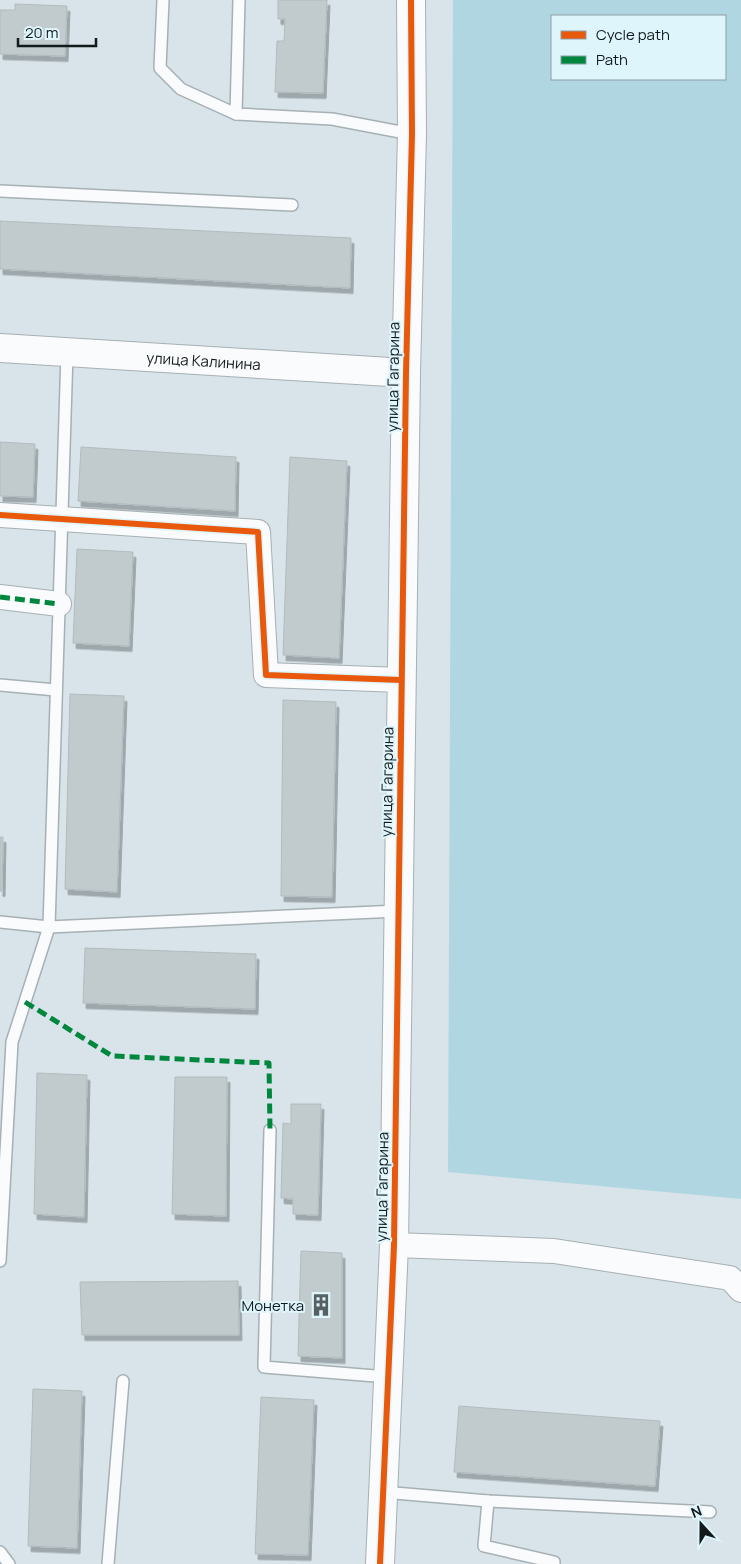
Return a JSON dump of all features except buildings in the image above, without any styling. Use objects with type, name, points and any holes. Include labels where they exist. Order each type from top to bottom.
[{"type":"street","name":"улица Гагарина","points":[[380,1564],[394,1246],[401,680],[412,134],[411,0]]},
{"type":"street","name":"улица Калинина","points":[[0,348],[406,373]]},
{"type":"street","points":[[0,515],[258,532],[266,675],[401,680]]},
{"type":"street","points":[[0,597],[59,604]]},
{"type":"street","points":[[394,1246],[554,1251],[730,1278],[741,1290]]},
{"type":"lane","points":[[163,0],[160,68],[181,89],[236,114],[332,119],[412,134]]},
{"type":"lane","points":[[236,114],[239,0]]},
{"type":"lane","points":[[0,191],[292,205]]},
{"type":"lane","points":[[0,1261],[12,1042],[49,927],[67,352]]},
{"type":"lane","points":[[0,685],[56,690]]},
{"type":"lane","points":[[0,922],[49,927],[398,911]]},
{"type":"lane","points":[[270,1130],[264,1367],[388,1377]]},
{"type":"lane","points":[[108,1564],[123,1381]]},
{"type":"lane","points":[[383,1492],[488,1501],[710,1512]]},
{"type":"lane","points":[[488,1501],[484,1546],[554,1562],[554,1564]]},
{"type":"lane","points":[[0,1552],[9,1564]]},
{"type":"shaded area","points":[[453,0],[741,0],[741,1199],[448,1172]]},
{"type":"marked path","points":[[0,597],[59,604]]},
{"type":"marked path","points":[[25,1002],[112,1056],[269,1063],[270,1130]]},
{"type":"cycle path","points":[[380,1564],[394,1245],[406,373],[412,134],[411,0]]},
{"type":"cycle path","points":[[0,515],[258,532],[266,675],[401,680]]},
{"type":"place","name":"Монетка","points":[[321,1305]]}]
